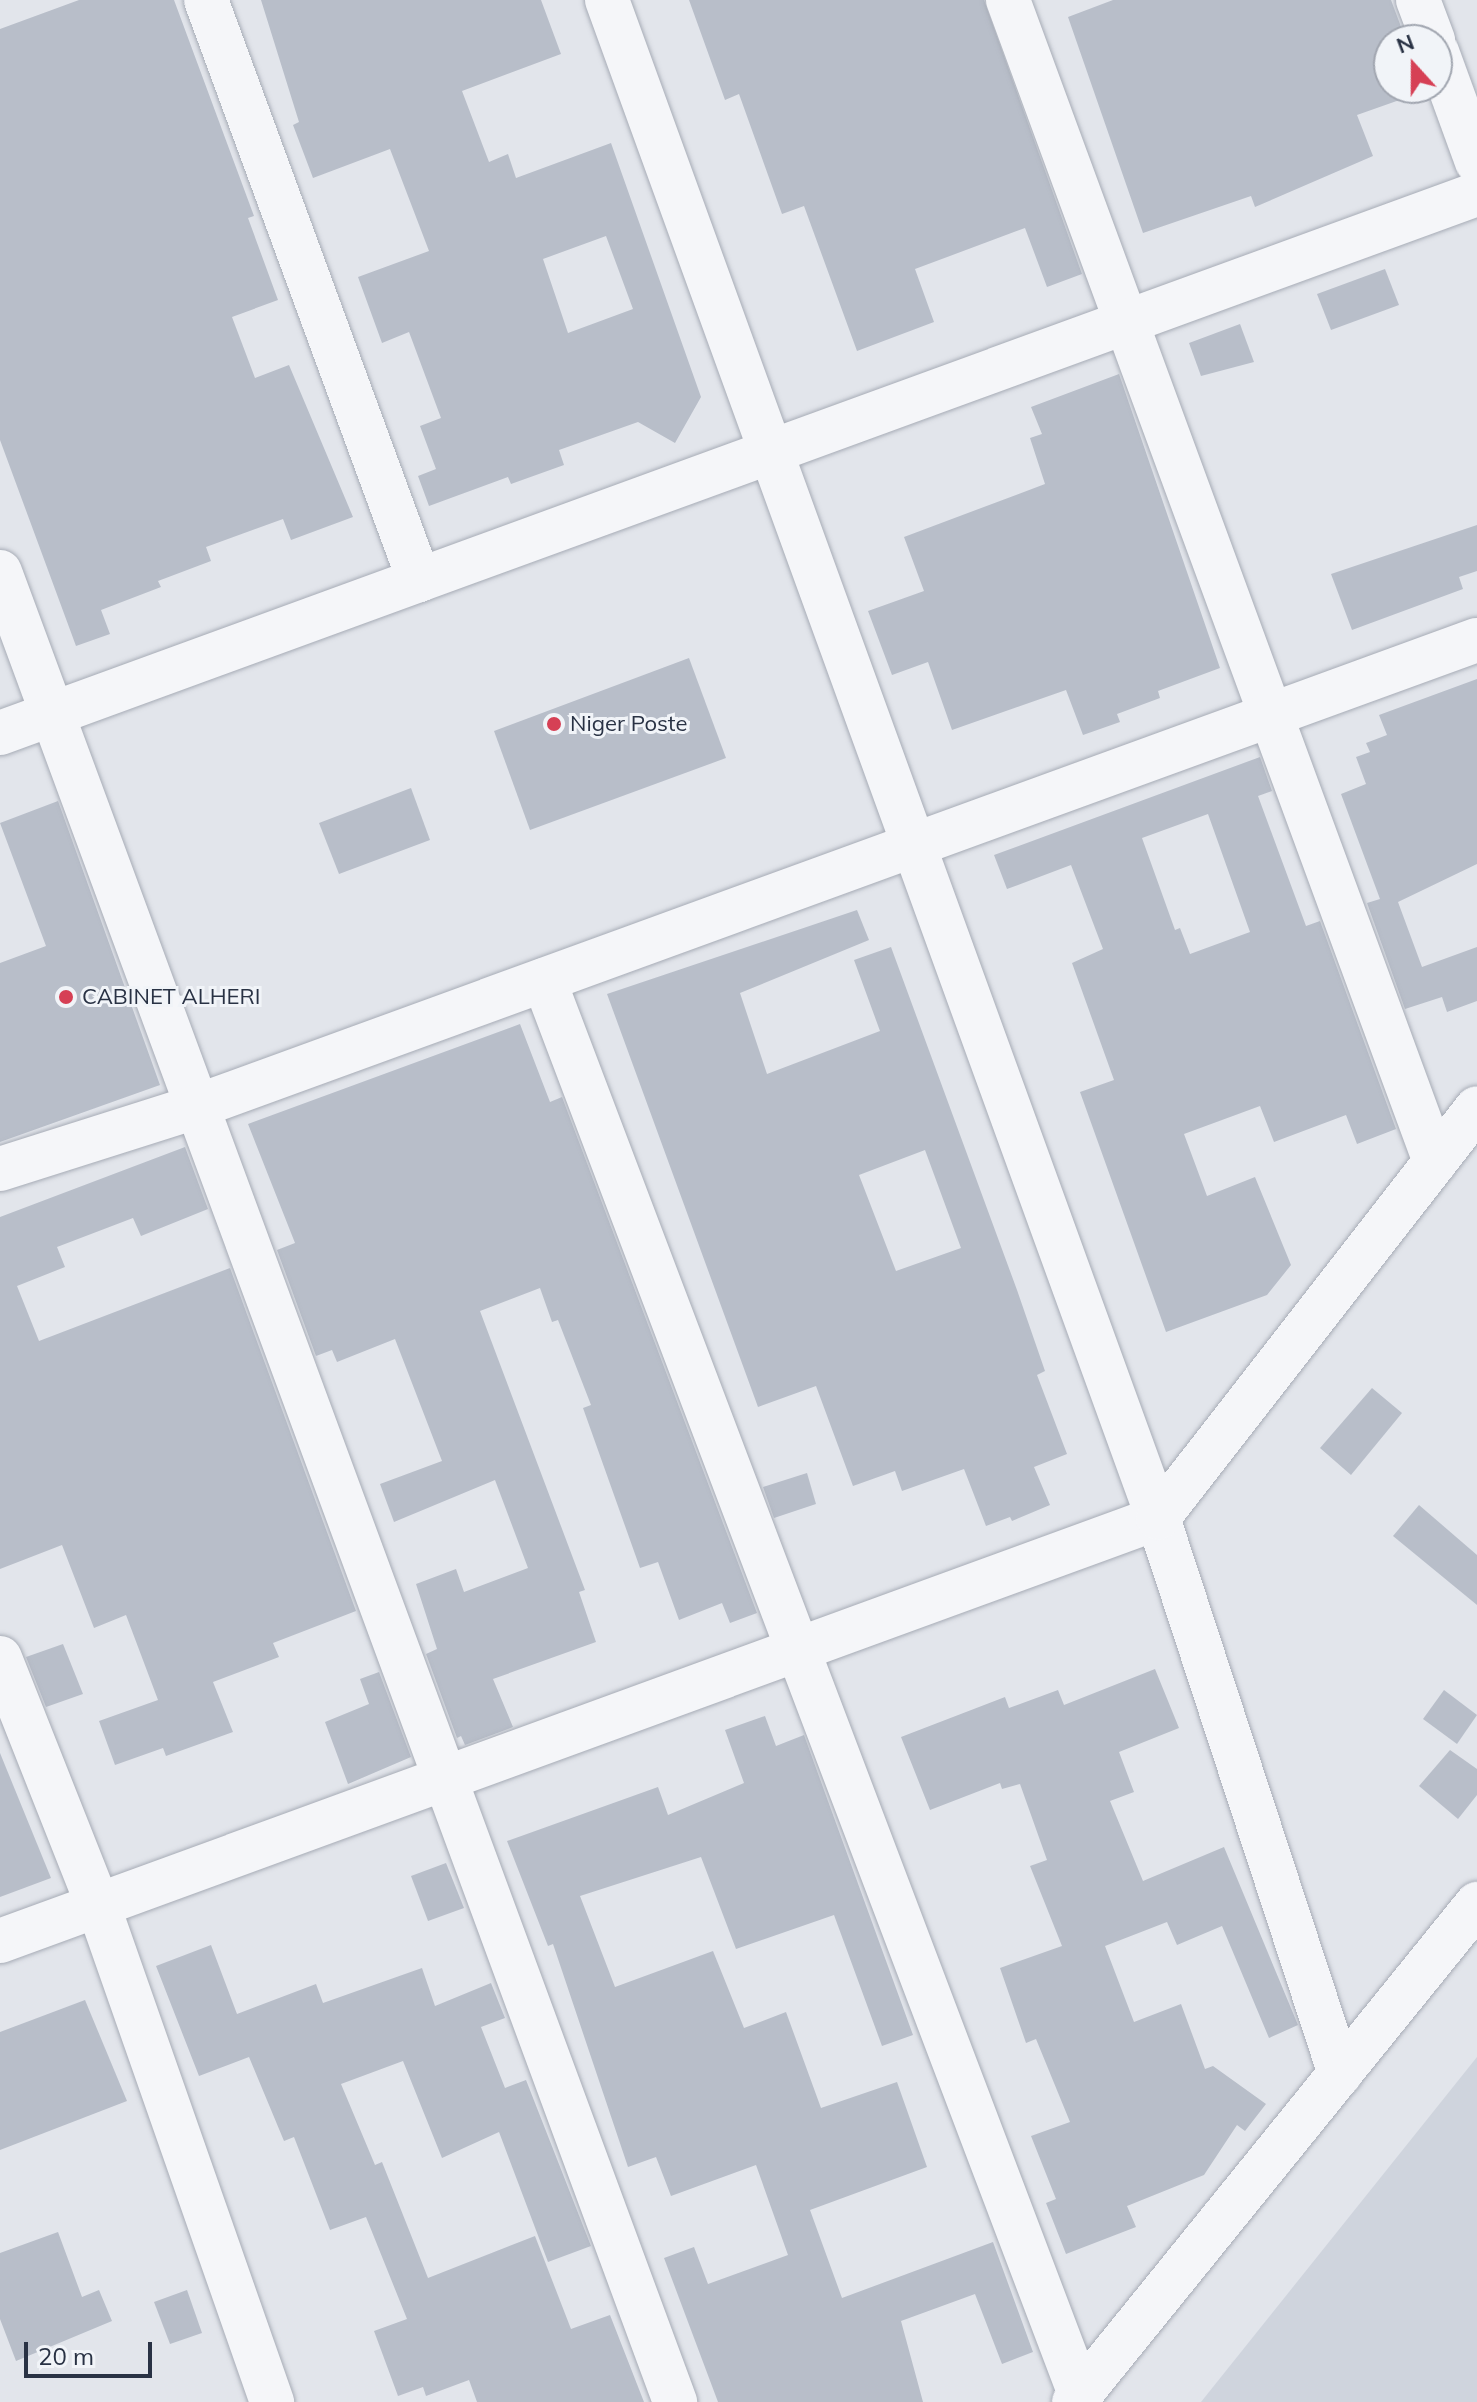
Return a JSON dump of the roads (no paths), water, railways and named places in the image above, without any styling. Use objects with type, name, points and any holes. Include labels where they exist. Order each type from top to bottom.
[{"type":"street","points":[[206,0],[419,580]]},
{"type":"street","points":[[607,0],[1158,1518],[1340,2074]]},
{"type":"street","points":[[1008,0],[1124,324],[1435,1162]]},
{"type":"street","points":[[1418,0],[1427,24]]},
{"type":"street","points":[[1453,96],[1477,162]]},
{"type":"street","points":[[0,733],[1477,194]]},
{"type":"street","points":[[0,572],[50,715],[675,2402]]},
{"type":"street","points":[[0,1169],[195,1107],[1477,640]]},
{"type":"street","points":[[544,980],[1077,2398]]},
{"type":"street","points":[[0,1941],[1158,1518],[1477,1108]]},
{"type":"street","points":[[0,1658],[98,1905],[272,2402]]},
{"type":"street","points":[[1077,2398],[1477,1904]]},
{"type":"place","name":"Niger Poste","points":[[554,724]]},
{"type":"place","name":"CABINET ALHERI","points":[[66,997]]}]
